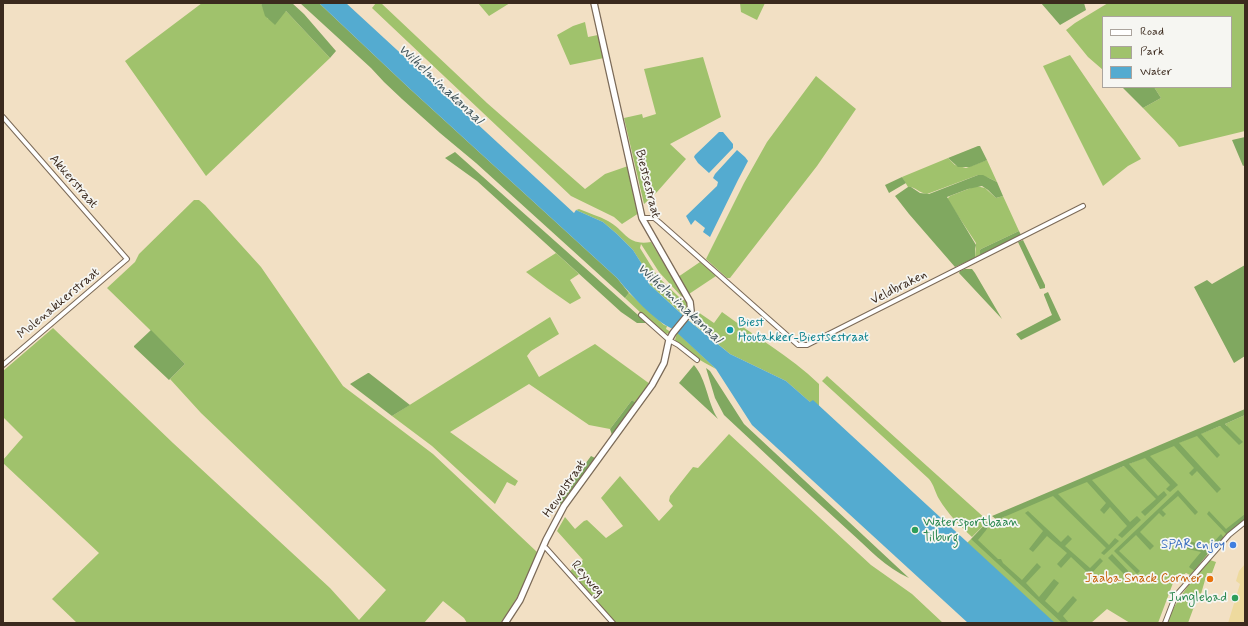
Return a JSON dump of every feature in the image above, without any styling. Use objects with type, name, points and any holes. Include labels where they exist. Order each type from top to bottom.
[{"type":"street","name":"Biestsestraat","points":[[594,3],[642,218],[690,302],[691,307],[689,315],[673,333],[669,340],[664,363],[658,376]]},
{"type":"street","name":"Akkerstraat","points":[[3,117],[127,259]]},
{"type":"street","name":"Veldbraken","points":[[642,218],[654,218],[798,345],[807,346],[1083,206]]},
{"type":"street","name":"Molenakkerstraat","points":[[3,364],[127,259]]},
{"type":"street","points":[[641,315],[669,340],[697,360]]},
{"type":"street","name":"Heuvelstraat","points":[[505,623],[520,600],[546,540],[564,506],[658,376]]},
{"type":"street","points":[[1164,623],[1179,592],[1230,535],[1245,522]]},
{"type":"street","name":"Reyweg","points":[[546,548],[613,623]]},
{"type":"green space","points":[[202,3],[261,3],[268,19],[286,11],[330,58],[206,176],[125,61]]},
{"type":"green space","points":[[261,3],[292,3],[304,14],[336,51],[330,58],[286,11],[275,25],[265,16]]},
{"type":"green space","points":[[300,3],[319,3],[409,88],[617,278],[629,293],[625,298],[476,163],[402,99],[371,68]]},
{"type":"green space","points":[[376,3],[381,3],[487,103],[585,189],[605,174],[628,166],[639,213],[622,224],[614,217],[571,196],[372,8]]},
{"type":"green space","points":[[478,3],[510,3],[489,16]]},
{"type":"green space","points":[[740,3],[765,3],[757,20],[741,12]]},
{"type":"green space","points":[[1041,3],[1084,3],[1086,10],[1060,25]]},
{"type":"green space","points":[[1108,3],[1245,3],[1245,131],[1179,147],[1143,108],[1161,98],[1155,88],[1232,88],[1232,16],[1102,16],[1102,69],[1088,57],[1066,30]]},
{"type":"green space","points":[[585,22],[588,37],[598,35],[604,58],[570,65],[557,35],[573,26]]},
{"type":"green space","points":[[1070,55],[1141,159],[1128,166],[1103,186],[1043,66]]},
{"type":"green space","points":[[703,57],[721,117],[670,144],[686,159],[657,192],[644,204],[624,118],[642,114],[643,118],[656,114],[644,69]]},
{"type":"green space","points":[[816,76],[856,109],[817,166],[730,278],[727,278],[706,259],[744,183],[767,142]]},
{"type":"green space","points":[[1123,88],[1155,88],[1161,98],[1143,108]]},
{"type":"green space","points":[[1245,137],[1245,165],[1243,166],[1232,140]]},
{"type":"green space","points":[[980,146],[987,160],[970,167],[958,167],[948,158]]},
{"type":"green space","points":[[455,152],[647,323],[637,323],[621,312],[477,181],[445,158]]},
{"type":"green space","points":[[948,158],[955,165],[966,168],[987,160],[997,182],[978,175],[927,194],[908,187],[902,177]]},
{"type":"green space","points":[[978,175],[983,175],[997,182],[1003,196],[996,198],[982,186],[968,189],[947,197],[976,245],[975,258],[955,267],[895,196],[908,187],[911,187],[920,193],[929,194]]},
{"type":"green space","points":[[902,177],[906,183],[889,193],[885,185]]},
{"type":"green space","points":[[976,186],[985,188],[996,198],[1003,196],[1019,231],[981,249],[980,255],[975,258],[976,243],[947,199],[950,196]]},
{"type":"green space","points":[[194,200],[199,200],[205,205],[261,267],[343,386],[433,454],[537,552],[532,569],[522,589],[500,623],[467,623],[464,618],[443,601],[424,623],[77,623],[52,599],[99,553],[3,463],[3,460],[23,437],[3,417],[3,371],[53,328],[173,443],[330,588],[359,620],[386,590],[201,413],[170,379],[185,364],[107,288],[135,262],[139,254]]},
{"type":"green space","points":[[579,209],[608,221],[632,240],[643,243],[651,242],[684,297],[681,296],[659,272],[641,244],[640,248],[658,277],[679,297],[688,301],[690,309],[687,314],[685,313],[683,315],[649,284],[652,280],[633,250],[617,234],[603,222],[576,210]]},
{"type":"green space","points":[[1019,231],[1021,235],[980,255],[981,249]]},
{"type":"green space","points":[[1023,240],[1045,285],[1045,288],[1040,289],[1018,242]]},
{"type":"green space","points":[[556,253],[579,274],[570,280],[581,298],[570,304],[526,272]]},
{"type":"green space","points":[[700,262],[716,276],[689,294],[678,277]]},
{"type":"green space","points":[[1245,265],[1245,356],[1234,363],[1194,287],[1207,280],[1212,284]]},
{"type":"green space","points":[[965,269],[972,269],[975,273],[1002,319],[959,273]]},
{"type":"green space","points":[[1048,292],[1061,320],[1021,340],[1016,334],[1052,315],[1044,295]]},
{"type":"green space","points":[[629,293],[664,325],[667,326],[666,329],[671,332],[666,334],[660,331],[625,298]]},
{"type":"green space","points":[[694,312],[698,312],[714,323],[722,312],[796,364],[819,384],[819,410],[786,381],[730,354],[690,321],[692,319],[690,316]]},
{"type":"green space","points":[[550,317],[559,334],[531,351],[527,356],[539,377],[595,344],[650,384],[636,403],[632,400],[610,429],[589,425],[529,384],[450,432],[518,481],[515,486],[507,482],[495,504],[432,446],[392,416]]},
{"type":"green space","points":[[151,330],[185,364],[169,380],[134,347]]},
{"type":"green space","points":[[677,332],[716,369],[679,345],[675,340]]},
{"type":"green space","points":[[694,365],[702,377],[711,406],[718,419],[679,383]]},
{"type":"green space","points":[[706,368],[710,371],[744,424],[909,578],[893,569],[878,557],[724,415],[715,398]]},
{"type":"green space","points":[[368,373],[410,405],[392,416],[350,384]]},
{"type":"green space","points":[[827,376],[988,521],[972,537],[946,510],[929,479],[822,381]]},
{"type":"green space","points":[[632,400],[636,403],[612,435],[610,429]]},
{"type":"green space","points":[[1245,409],[1245,415],[1225,424],[1243,442],[1239,445],[1220,426],[1201,434],[1220,455],[1217,458],[1197,436],[1179,443],[1221,489],[1217,493],[1197,471],[1192,476],[1189,473],[1194,468],[1174,446],[1150,456],[1178,485],[1170,492],[1166,489],[1170,485],[1145,458],[1129,464],[1158,496],[1164,491],[1167,495],[1145,516],[1141,512],[1156,499],[1124,466],[1092,480],[1130,522],[1137,516],[1141,520],[1122,538],[1118,535],[1127,526],[1110,507],[1104,514],[1100,510],[1106,503],[1087,482],[1058,494],[1109,545],[1115,538],[1119,541],[1104,555],[1101,553],[1106,548],[1053,496],[997,520],[992,516]]},
{"type":"green space","points":[[1245,415],[1245,521],[1191,568],[1194,571],[1190,575],[1186,573],[1173,583],[1158,623],[1130,623],[1107,609],[1091,623],[1053,623],[967,543],[987,529],[992,523],[993,524],[998,521],[997,520],[1017,508],[1124,466],[1197,435],[1202,436],[1200,434],[1220,426],[1223,428],[1227,426],[1225,424]]},
{"type":"green space","points":[[729,434],[871,565],[912,594],[943,623],[616,623],[570,571],[583,560],[557,531],[565,517],[575,529],[587,520],[606,538],[623,526],[601,498],[620,476],[659,521],[673,506],[669,501],[670,496],[693,467],[698,468]]},
{"type":"green space","points":[[591,456],[595,458],[560,506],[558,501]]},
{"type":"green space","points":[[1178,490],[1198,512],[1195,515],[1178,496],[1162,510],[1166,514],[1163,517],[1159,513],[1140,532],[1154,546],[1150,550],[1136,535],[1119,551],[1140,571],[1137,574],[1114,551]]},
{"type":"green space","points":[[1028,511],[1061,542],[1068,535],[1072,539],[1065,546],[1090,568],[1100,558],[1103,561],[1090,575],[1071,557],[1061,568],[1057,564],[1067,553],[1047,536],[1033,552],[1029,549],[1043,531],[1025,513]]},
{"type":"green space","points":[[1209,511],[1226,529],[1245,514],[1245,519],[1227,535],[1207,514]]},
{"type":"green space","points":[[988,521],[992,523],[978,540],[998,559],[1001,559],[1003,563],[1022,580],[1037,563],[1041,567],[1026,583],[1039,597],[1054,579],[1059,583],[1045,601],[1058,613],[1073,596],[1077,600],[1063,616],[1069,623],[1062,623],[971,539]]},
{"type":"green space","points":[[1221,534],[1224,538],[1211,550],[1194,571],[1189,567],[1201,552],[1188,549],[1185,546],[1186,543],[1194,542],[1201,546],[1211,545]]},
{"type":"green space","points":[[1112,554],[1134,577],[1130,580],[1108,558]]},
{"type":"green space","points":[[1210,560],[1216,562],[1212,573],[1207,573],[1201,594],[1199,593],[1188,623],[1166,623],[1185,590]]},
{"type":"sand","points":[[1245,564],[1245,623],[1228,623],[1240,584],[1236,581],[1239,571]]},
{"type":"water","points":[[319,3],[346,3],[574,213],[576,210],[603,222],[617,234],[633,250],[652,280],[649,284],[688,320],[730,354],[786,381],[810,402],[813,400],[1055,623],[968,623],[752,425],[716,369],[673,329],[650,314],[617,278],[409,88]]},
{"type":"water","points":[[719,132],[723,132],[733,144],[733,148],[709,173],[694,157]]},
{"type":"water","points":[[737,150],[748,161],[710,237],[703,232],[705,228],[695,220],[691,225],[686,216],[717,186],[718,182],[713,178],[715,174]]},
{"type":"place","name":"Biest Houtakker-Biestsestraat","points":[[730,330]]},
{"type":"place","name":"Watersportbaan Tilburg","points":[[915,530]]},
{"type":"place","name":"SPAR enjoy","points":[[1233,545]]},
{"type":"place","name":"Jaaba Snack Corner","points":[[1210,579]]},
{"type":"place","name":"Junglebad","points":[[1235,598]]},
{"type":"water label","name":"Wilhelminakanaal","points":[[440,85]]},
{"type":"water label","name":"Wilhelminakanaal","points":[[679,304]]}]
